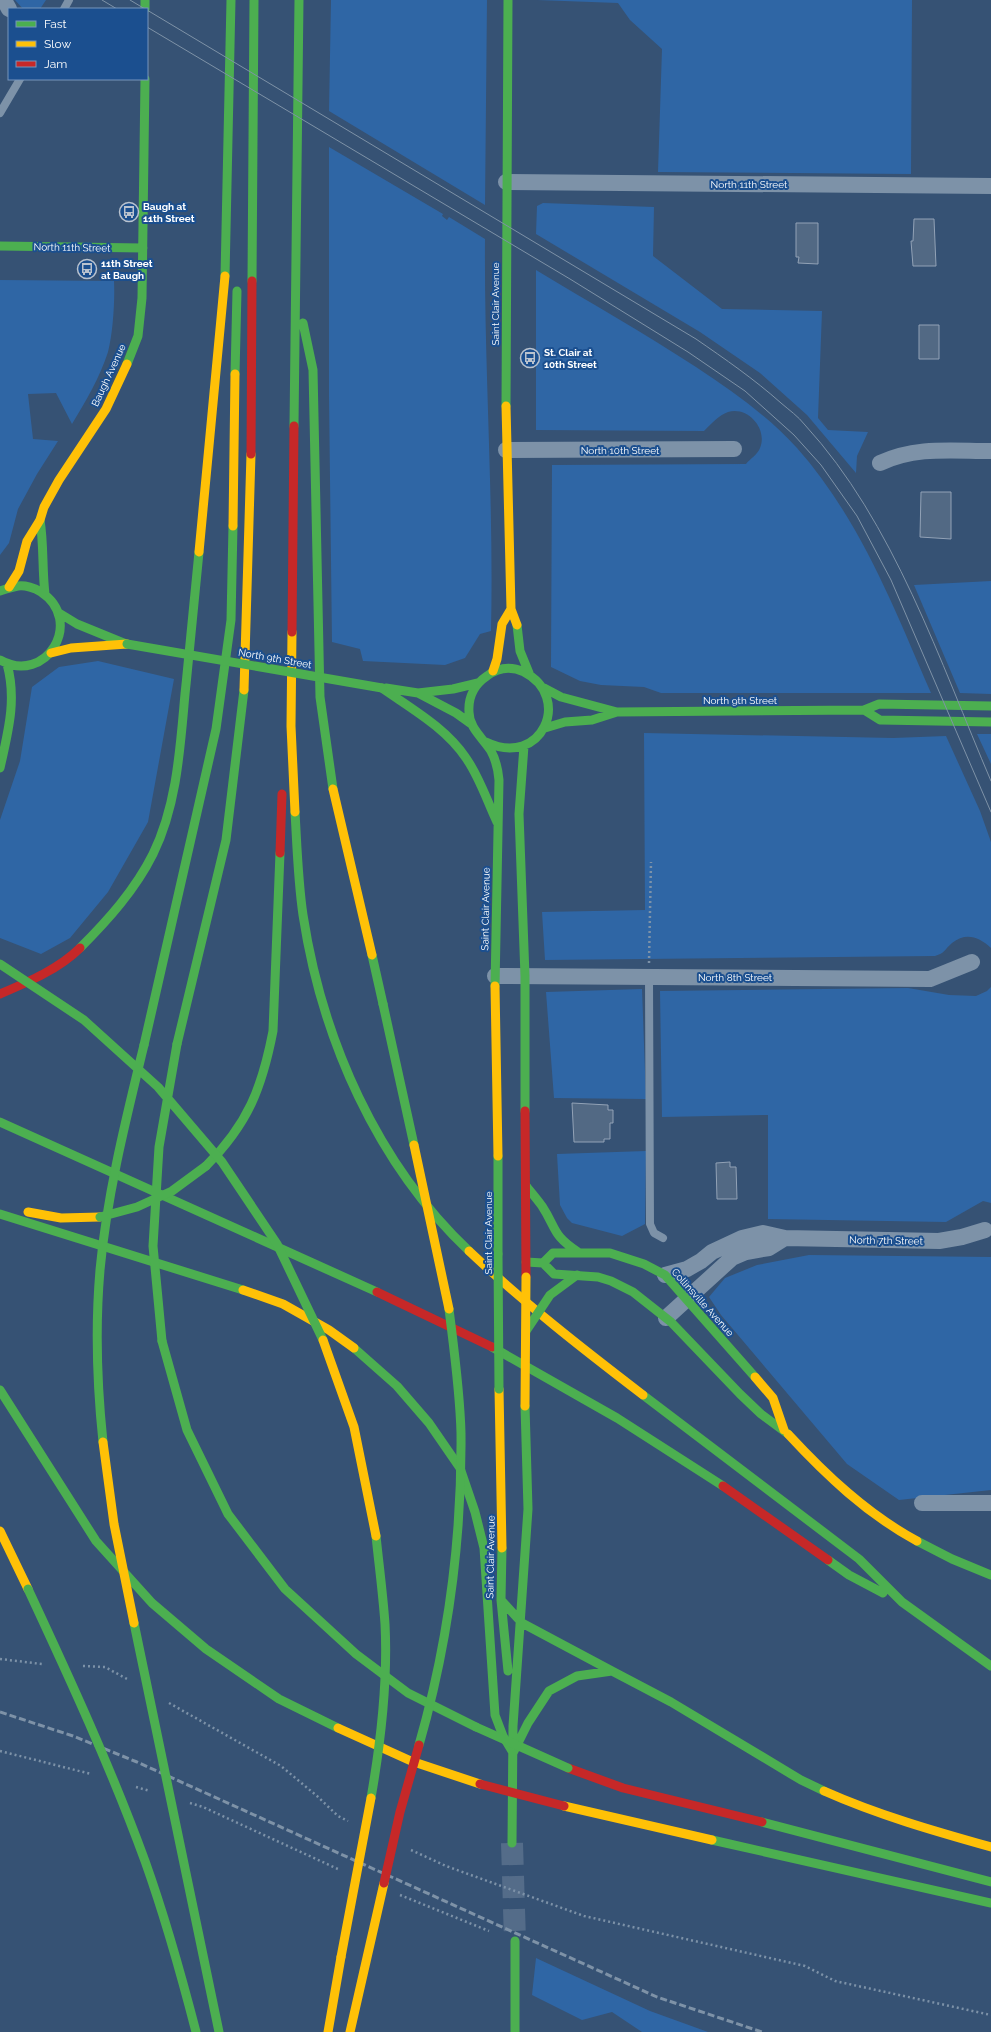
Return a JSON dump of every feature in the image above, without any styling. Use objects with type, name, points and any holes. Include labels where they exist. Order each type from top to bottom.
[{"type":"main road","points":[[0,994],[28,982],[72,956],[108,920],[131,891],[153,854],[169,810],[178,771],[226,261],[230,0]]},
{"type":"main road","points":[[254,0],[251,468],[245,685],[226,840],[177,1044],[159,1147],[153,1246],[162,1341],[187,1430],[228,1514],[285,1589],[356,1654],[408,1693],[476,1727],[568,1768],[623,1788],[826,1837],[991,1882]]},
{"type":"main road","points":[[299,0],[291,726],[297,854],[303,915],[321,999],[344,1068],[377,1130],[406,1177],[448,1231],[507,1287],[572,1341],[858,1559],[902,1602],[991,1666]]},
{"type":"main road","name":"Saint Clair Avenue","points":[[508,0],[506,450],[511,609],[517,625],[520,651],[529,673]]},
{"type":"main road","name":"Baugh Avenue","points":[[4,589],[19,571],[27,541],[40,520],[44,507],[59,480],[106,409],[126,367],[138,336],[142,298],[145,80]]},
{"type":"main road","name":"North 11th Street","points":[[0,246],[143,248]]},
{"type":"main road","points":[[295,284],[314,370],[320,698],[334,793],[383,1004],[448,1301],[456,1362],[461,1432],[460,1496],[453,1587],[423,1731],[400,1812],[350,2032]]},
{"type":"main road","points":[[219,2032],[114,1524],[104,1465],[97,1395],[96,1329],[104,1235],[120,1142],[144,1045],[216,729],[231,620],[237,285]]},
{"type":"main road","points":[[40,520],[44,544],[42,569],[45,594]]},
{"type":"main road","points":[[4,589],[28,586],[45,594],[55,604],[61,622],[60,636],[51,653]]},
{"type":"main road","points":[[494,671],[502,624],[511,609]]},
{"type":"main road","name":"North 9th Street","points":[[59,613],[77,624],[127,644],[382,688],[418,693],[453,690],[478,683]]},
{"type":"main road","name":"North 9th Street","points":[[3,662],[16,666],[30,665],[43,659],[51,653],[71,648],[127,644]]},
{"type":"main road","points":[[0,768],[12,714],[14,697],[13,683],[3,662]]},
{"type":"main road","points":[[512,667],[529,673],[544,688],[549,707],[545,728],[535,739],[524,746],[507,749],[486,742],[470,723],[469,701],[478,683],[494,671],[512,667]]},
{"type":"main road","points":[[382,688],[440,729],[462,751],[497,823]]},
{"type":"main road","name":"North 9th Street","points":[[544,688],[561,697],[617,712],[864,710],[879,704],[991,706]]},
{"type":"main road","name":"North 9th Street","points":[[418,693],[456,713],[470,723]]},
{"type":"main road","points":[[864,710],[880,720],[991,722]]},
{"type":"main road","name":"North 9th Street","points":[[545,728],[565,722],[592,720],[617,712]]},
{"type":"main road","points":[[284,762],[291,726]]},
{"type":"main road","name":"Saint Clair Avenue","points":[[486,742],[495,760],[500,790],[497,823],[495,976],[499,1201],[499,1389],[502,1508],[500,1600],[513,1726]]},
{"type":"main road","name":"Saint Clair Avenue","points":[[512,1844],[513,1726],[522,1624],[528,1509],[525,1406],[525,976],[520,814],[524,746]]},
{"type":"main road","points":[[21,1210],[61,1218],[100,1218],[137,1207],[172,1191],[206,1166],[234,1135],[252,1105],[267,1067],[273,1031],[282,785]]},
{"type":"main road","points":[[0,964],[40,987],[103,1035],[164,1093],[227,1166],[270,1231],[313,1311],[345,1396],[366,1471],[378,1535],[385,1626],[382,1716],[371,1793],[328,2032]]},
{"type":"main road","points":[[0,1122],[423,1312],[506,1354],[617,1418],[711,1478],[849,1575],[902,1602]]},
{"type":"main road","points":[[526,1186],[542,1206],[554,1231],[564,1243],[578,1252]]},
{"type":"main road","points":[[499,1201],[508,1231]]},
{"type":"main road","points":[[0,1214],[31,1225],[230,1285],[283,1304],[329,1330],[363,1355],[397,1386],[429,1423],[460,1468],[475,1512],[484,1548],[495,1715],[502,1736],[513,1753]]},
{"type":"main road","points":[[515,1247],[526,1262]]},
{"type":"main road","name":"Collinsville Avenue","points":[[784,1430],[772,1398],[687,1298],[665,1275],[644,1264],[610,1253],[553,1253],[543,1263],[554,1274],[577,1275],[610,1280],[634,1292],[666,1318],[758,1412],[784,1430],[805,1454],[846,1492],[882,1519],[928,1547],[969,1567],[991,1575]]},
{"type":"main road","points":[[499,1299],[514,1273],[526,1262],[543,1263]]},
{"type":"main road","points":[[526,1331],[550,1295],[577,1275]]},
{"type":"main road","points":[[0,1390],[96,1541],[152,1603],[206,1648],[279,1699],[340,1729],[411,1761],[480,1784],[564,1806],[991,1903]]},
{"type":"main road","points":[[0,1531],[69,1676],[126,1811],[167,1926],[196,2032]]},
{"type":"main road","points":[[500,1600],[522,1624],[671,1702],[801,1780],[860,1807],[991,1847]]},
{"type":"main road","points":[[513,1753],[528,1723],[549,1691],[577,1676],[612,1671]]},
{"type":"main road","points":[[515,1941],[515,2032]]},
{"type":"street","name":"North 11th Street","points":[[506,182],[991,186]]},
{"type":"street","name":"North 10th Street","points":[[506,450],[734,449]]},
{"type":"street","points":[[880,463],[897,455],[917,451],[991,451]]},
{"type":"street","name":"North 8th Street","points":[[495,976],[930,978],[972,962]]},
{"type":"street","name":"North 7th Street","points":[[665,1275],[687,1268],[701,1261],[712,1252],[742,1238],[764,1233],[785,1238],[938,1241],[962,1237],[985,1230]]},
{"type":"street","points":[[666,1318],[732,1258],[746,1252],[769,1248],[785,1238]]},
{"type":"street","points":[[922,1503],[991,1503]]},
{"type":"lane","points":[[0,113],[19,80]]},
{"type":"lane","points":[[648,977],[650,1224],[654,1233],[663,1238]]},
{"type":"path","points":[[648,977],[652,862]]},
{"type":"path","points":[[0,1659],[45,1664]]},
{"type":"path","points":[[75,1665],[105,1667],[132,1682]]},
{"type":"path","points":[[165,1700],[281,1766],[338,1816],[352,1823]]},
{"type":"path","points":[[0,1751],[97,1776]]},
{"type":"path","points":[[135,1787],[158,1794]]},
{"type":"path","points":[[188,1802],[203,1807],[346,1872]]},
{"type":"path","points":[[410,1850],[446,1866],[584,1916],[805,1966],[835,1981],[991,2015]]},
{"type":"path","points":[[396,1893],[489,1931]]},
{"type":"shaded area","points":[[15,0],[46,0],[41,8],[22,8]]},
{"type":"shaded area","points":[[331,0],[487,0],[485,205],[329,111]]},
{"type":"shaded area","points":[[537,0],[912,0],[911,174],[658,172],[662,49],[630,20],[618,3]]},
{"type":"shaded area","points":[[329,147],[443,214],[442,216],[447,220],[449,217],[485,239],[492,582],[491,631],[480,634],[465,658],[445,665],[363,661],[360,649],[332,642],[329,397]]},
{"type":"shaded area","points":[[543,203],[654,207],[653,256],[722,309],[822,311],[818,418],[828,430],[868,432],[857,456],[856,473],[807,415],[760,373],[700,332],[536,234],[537,206]]},
{"type":"shaded area","points":[[536,270],[696,367],[736,395],[786,436],[819,475],[857,534],[889,597],[931,693],[661,693],[644,687],[601,685],[580,681],[551,667],[552,465],[746,464],[759,450],[762,441],[759,427],[754,421],[743,412],[735,411],[721,415],[704,431],[536,430]]},
{"type":"shaded area","points":[[0,280],[114,281],[114,307],[110,344],[105,361],[97,380],[72,424],[56,393],[28,394],[33,439],[58,441],[37,474],[18,509],[9,543],[0,555]]},
{"type":"shaded area","points":[[991,581],[991,694],[960,693],[914,585]]},
{"type":"shaded area","points":[[98,661],[174,679],[148,822],[108,892],[70,938],[41,954],[0,938],[0,820],[20,761],[32,687],[59,667]]},
{"type":"shaded area","points":[[644,733],[893,738],[946,736],[980,811],[991,842],[991,948],[982,941],[972,937],[967,937],[957,940],[943,952],[935,956],[545,960],[542,912],[645,910]]},
{"type":"shaded area","points":[[977,734],[991,734],[991,764]]},
{"type":"shaded area","points":[[991,987],[991,1203],[983,1201],[946,1222],[768,1219],[768,1115],[662,1117],[660,991],[908,988],[949,995],[976,996],[987,991]]},
{"type":"shaded area","points":[[642,989],[646,1099],[554,1098],[546,992]]},
{"type":"shaded area","points":[[646,1151],[645,1224],[622,1236],[572,1223],[567,1218],[560,1205],[557,1154]]},
{"type":"shaded area","points":[[809,1255],[991,1257],[991,1490],[899,1500],[847,1464],[721,1315],[709,1297],[725,1278],[757,1265]]},
{"type":"shaded area","points":[[536,1958],[650,2011],[708,2032],[642,2032],[612,2012],[582,2020],[532,1995]]},
{"type":"building","points":[[914,219],[934,219],[936,266],[913,266],[911,241],[913,241]]},
{"type":"building","points":[[796,223],[818,223],[818,264],[798,263],[799,257],[796,257]]},
{"type":"building","points":[[919,325],[939,325],[939,359],[919,359]]},
{"type":"building","points":[[921,492],[951,492],[951,539],[920,537]]},
{"type":"building","points":[[572,1103],[608,1105],[608,1110],[613,1110],[613,1123],[610,1123],[610,1139],[604,1139],[604,1142],[574,1142]]},
{"type":"building","points":[[730,1162],[730,1167],[736,1167],[737,1199],[717,1199],[716,1163]]},
{"type":"tunnel","points":[[512,1843],[515,1941]]},
{"type":"tram line","points":[[102,0],[115,8]]},
{"type":"tram line","points":[[130,0],[143,8]]},
{"type":"tram line","points":[[148,11],[696,339],[750,377],[796,416],[836,463],[864,505],[890,549],[933,642],[991,781]]},
{"type":"tram line","points":[[148,28],[570,279],[688,352],[745,391],[794,435],[821,465],[857,516],[891,580],[991,812]]},
{"type":"railway","points":[[0,1712],[73,1736],[137,1762],[657,1997],[762,2032]]},
{"type":"traffic: fast","points":[[145,0],[145,8]]},
{"type":"traffic: fast","points":[[225,276],[231,0]]},
{"type":"traffic: fast","points":[[252,281],[254,0]]},
{"type":"traffic: fast","points":[[294,426],[299,0]]},
{"type":"traffic: fast","points":[[506,406],[508,0]]},
{"type":"traffic: fast","points":[[127,364],[138,336],[142,298],[145,80]]},
{"type":"traffic: fast","points":[[0,246],[143,248]]},
{"type":"traffic: fast","points":[[235,374],[237,291]]},
{"type":"traffic: fast","points":[[303,323],[313,370],[320,697],[333,789]]},
{"type":"traffic: fast","points":[[40,520],[45,594]]},
{"type":"traffic: fast","points":[[144,1045],[216,729],[231,620],[233,526]]},
{"type":"traffic: fast","points":[[80,948],[101,927],[138,880],[153,854],[167,816],[179,756],[199,552]]},
{"type":"traffic: fast","points":[[0,591],[21,586],[36,589],[54,604],[60,619],[59,633],[54,647],[45,658],[32,664],[17,666],[0,660]]},
{"type":"traffic: fast","points":[[59,613],[77,624],[126,644]]},
{"type":"traffic: fast","points":[[517,625],[520,651],[529,673]]},
{"type":"traffic: fast","points":[[127,644],[382,688]]},
{"type":"traffic: fast","points":[[0,768],[8,729],[11,703],[10,677],[7,664]]},
{"type":"traffic: fast","points":[[486,742],[506,748],[522,746],[536,738],[544,726],[548,712],[547,697],[539,683],[524,672],[505,668],[492,673],[483,679],[473,691],[469,706],[471,723],[493,754],[499,780],[495,986]]},
{"type":"traffic: fast","points":[[386,688],[418,693],[453,689],[478,683]]},
{"type":"traffic: fast","points":[[382,688],[439,728],[458,747],[475,773],[497,822]]},
{"type":"traffic: fast","points":[[544,688],[561,697],[617,712],[864,710],[879,704],[991,706]]},
{"type":"traffic: fast","points":[[177,1044],[226,840],[244,690]]},
{"type":"traffic: fast","points":[[418,693],[456,713],[470,723]]},
{"type":"traffic: fast","points":[[864,710],[880,720],[991,722]]},
{"type":"traffic: fast","points":[[545,728],[565,722],[592,720],[617,712]]},
{"type":"traffic: fast","points":[[524,746],[519,814],[525,976],[525,1111]]},
{"type":"traffic: fast","points":[[295,812],[303,915],[312,961],[324,1008],[340,1053],[359,1097],[381,1139],[407,1179],[436,1217],[469,1251]]},
{"type":"traffic: fast","points":[[206,1166],[233,1135],[243,1120],[258,1088],[269,1051],[273,1031],[280,853]]},
{"type":"traffic: fast","points":[[372,955],[383,1004]]},
{"type":"traffic: fast","points":[[0,964],[84,1020],[158,1087],[222,1162],[277,1244],[323,1340]]},
{"type":"traffic: fast","points":[[383,1004],[414,1145]]},
{"type":"traffic: fast","points":[[162,1341],[153,1246],[159,1147],[177,1044]]},
{"type":"traffic: fast","points":[[103,1442],[97,1356],[98,1292],[100,1270],[112,1185],[144,1045]]},
{"type":"traffic: fast","points":[[0,1122],[377,1292]]},
{"type":"traffic: fast","points":[[498,1156],[498,1254]]},
{"type":"traffic: fast","points":[[100,1217],[137,1207],[172,1191],[206,1166]]},
{"type":"traffic: fast","points":[[526,1186],[542,1206],[559,1236],[578,1252]]},
{"type":"traffic: fast","points":[[0,1214],[243,1290]]},
{"type":"traffic: fast","points":[[543,1263],[553,1253],[610,1253],[644,1264],[665,1275],[755,1377]]},
{"type":"traffic: fast","points":[[498,1254],[499,1389]]},
{"type":"traffic: fast","points":[[526,1262],[543,1263],[554,1274],[598,1277],[611,1281],[633,1292],[671,1322],[740,1394],[761,1414],[788,1434]]},
{"type":"traffic: fast","points":[[526,1331],[550,1295],[577,1275]]},
{"type":"traffic: fast","points":[[419,1745],[438,1668],[445,1630],[456,1551],[459,1512],[461,1433],[449,1309]]},
{"type":"traffic: fast","points":[[162,1341],[187,1430],[228,1514],[285,1589],[356,1654],[408,1693],[476,1727]]},
{"type":"traffic: fast","points":[[492,1347],[617,1418],[723,1486]]},
{"type":"traffic: fast","points":[[354,1348],[397,1386],[429,1423],[460,1468],[475,1512],[484,1548],[495,1715],[503,1736],[512,1751]]},
{"type":"traffic: fast","points":[[0,1390],[96,1541],[152,1603],[206,1649],[279,1699],[338,1728]]},
{"type":"traffic: fast","points":[[643,1395],[859,1559],[902,1602],[991,1666]]},
{"type":"traffic: fast","points":[[512,1843],[513,1726],[528,1509],[525,1406]]},
{"type":"traffic: fast","points":[[371,1798],[381,1733],[385,1690],[386,1646],[376,1536]]},
{"type":"traffic: fast","points":[[917,1541],[952,1559],[991,1575]]},
{"type":"traffic: fast","points":[[502,1548],[501,1600],[508,1671]]},
{"type":"traffic: fast","points":[[828,1560],[849,1575],[883,1593]]},
{"type":"traffic: fast","points":[[28,1589],[90,1724],[132,1826],[166,1924],[196,2032]]},
{"type":"traffic: fast","points":[[501,1600],[522,1623],[612,1671]]},
{"type":"traffic: fast","points":[[134,1623],[219,2032]]},
{"type":"traffic: fast","points":[[513,1753],[528,1723],[549,1691],[577,1676],[612,1671],[671,1702],[801,1780],[824,1791]]},
{"type":"traffic: fast","points":[[476,1727],[568,1768]]},
{"type":"traffic: fast","points":[[762,1822],[991,1882]]},
{"type":"traffic: fast","points":[[712,1840],[991,1903]]},
{"type":"traffic: fast","points":[[515,1941],[515,2032]]},
{"type":"traffic: slow","points":[[199,552],[225,276]]},
{"type":"traffic: slow","points":[[9,587],[19,571],[27,541],[40,520],[44,507],[59,480],[106,409],[127,364]]},
{"type":"traffic: slow","points":[[233,526],[235,374]]},
{"type":"traffic: slow","points":[[506,406],[511,609],[517,625]]},
{"type":"traffic: slow","points":[[244,690],[251,454]]},
{"type":"traffic: slow","points":[[493,671],[497,659],[502,624],[511,609]]},
{"type":"traffic: slow","points":[[292,632],[291,726],[295,812]]},
{"type":"traffic: slow","points":[[51,653],[71,648],[127,644]]},
{"type":"traffic: slow","points":[[333,789],[372,955]]},
{"type":"traffic: slow","points":[[495,986],[498,1156]]},
{"type":"traffic: slow","points":[[414,1145],[449,1309]]},
{"type":"traffic: slow","points":[[28,1212],[61,1218],[100,1217]]},
{"type":"traffic: slow","points":[[469,1251],[532,1307],[643,1395]]},
{"type":"traffic: slow","points":[[525,1406],[526,1277]]},
{"type":"traffic: slow","points":[[243,1290],[283,1304],[329,1330],[354,1348]]},
{"type":"traffic: slow","points":[[323,1340],[354,1427],[376,1536]]},
{"type":"traffic: slow","points":[[755,1377],[773,1398],[784,1430]]},
{"type":"traffic: slow","points":[[499,1389],[502,1548]]},
{"type":"traffic: slow","points":[[788,1434],[832,1479],[848,1493],[881,1519],[917,1541]]},
{"type":"traffic: slow","points":[[103,1442],[114,1524],[134,1623]]},
{"type":"traffic: slow","points":[[0,1531],[28,1589]]},
{"type":"traffic: slow","points":[[338,1728],[411,1761],[480,1784]]},
{"type":"traffic: slow","points":[[824,1791],[844,1800],[927,1829],[991,1847]]},
{"type":"traffic: slow","points":[[341,1957],[371,1798]]},
{"type":"traffic: slow","points":[[564,1806],[712,1840]]},
{"type":"traffic: slow","points":[[350,2032],[384,1883]]},
{"type":"traffic: slow","points":[[328,2032],[341,1957]]},
{"type":"traffic: jam","points":[[251,454],[252,281]]},
{"type":"traffic: jam","points":[[292,632],[294,426]]},
{"type":"traffic: jam","points":[[280,853],[282,794]]},
{"type":"traffic: jam","points":[[0,994],[53,969],[72,956],[80,948]]},
{"type":"traffic: jam","points":[[525,1111],[526,1277]]},
{"type":"traffic: jam","points":[[377,1292],[492,1347]]},
{"type":"traffic: jam","points":[[723,1486],[828,1560]]},
{"type":"traffic: jam","points":[[384,1883],[400,1812],[419,1745]]},
{"type":"traffic: jam","points":[[568,1768],[623,1788],[762,1822]]},
{"type":"traffic: jam","points":[[480,1784],[564,1806]]},
{"type":"place","name":"Baugh at 11th Street","points":[[129,212]]},
{"type":"place","name":"11th Street at Baugh","points":[[87,269]]},
{"type":"place","name":"St. Clair at 10th Street","points":[[530,358]]}]
